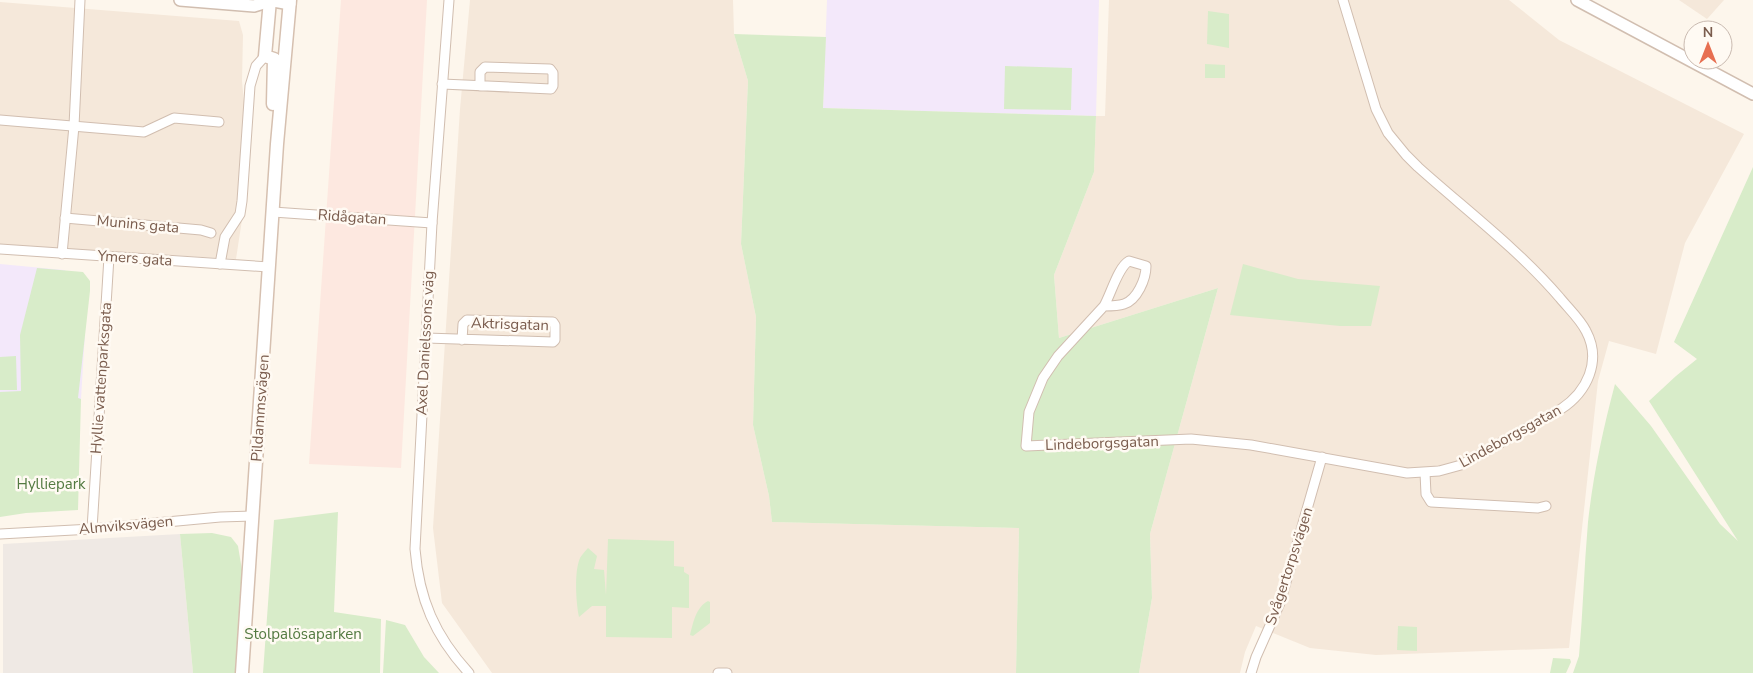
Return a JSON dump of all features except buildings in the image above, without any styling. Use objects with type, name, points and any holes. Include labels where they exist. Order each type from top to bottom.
[{"type":"main road","points":[[264,56],[269,0]]},
{"type":"main road","name":"Pildammsvägen","points":[[242,673],[277,144],[290,2]]},
{"type":"main road","name":"Pildammsvägen","points":[[264,56],[274,59],[274,113],[277,144]]},
{"type":"street","points":[[62,254],[74,126],[80,0]]},
{"type":"street","points":[[180,0],[254,6],[269,0],[290,2]]},
{"type":"street","name":"Axel Danielssons väg","points":[[449,0],[432,223],[415,516],[416,562],[426,606],[436,629],[452,653],[469,673]]},
{"type":"street","name":"Lindeborgsgatan","points":[[1104,306],[1124,305],[1133,299],[1146,274],[1146,266],[1129,261],[1124,264],[1104,306],[1058,356],[1043,378],[1029,412],[1026,446],[1191,439],[1251,444],[1407,473],[1425,473],[1461,465],[1571,403],[1585,386],[1592,369],[1593,352],[1587,332],[1581,322],[1551,287],[1503,240],[1412,161],[1388,133],[1374,103],[1343,0]]},
{"type":"street","points":[[1577,0],[1753,94]]},
{"type":"street","points":[[220,264],[225,237],[240,214],[250,86],[256,66],[264,56]]},
{"type":"street","points":[[442,84],[480,86],[551,89],[554,73],[550,69],[485,68],[480,72],[480,86]]},
{"type":"street","points":[[0,120],[144,132],[174,118],[219,122]]},
{"type":"street","name":"Ridågatan","points":[[273,212],[432,223]]},
{"type":"street","name":"Munins gata","points":[[65,218],[201,230],[211,233]]},
{"type":"street","name":"Ymers gata","points":[[0,249],[269,267]]},
{"type":"street","name":"Hyllie vattenparksgata","points":[[92,529],[109,257]]},
{"type":"street","name":"Aktrisgatan","points":[[426,338],[462,340],[553,342],[555,340],[556,325],[553,322],[467,320],[463,324],[462,340]]},
{"type":"street","name":"Svågertorpsvägen","points":[[1252,673],[1258,653],[1280,603],[1322,457]]},
{"type":"street","points":[[1425,473],[1426,494],[1432,502],[1538,508],[1546,506]]},
{"type":"street","name":"Almviksvägen","points":[[0,534],[92,529],[220,516],[253,516]]},
{"type":"street","points":[[718,673],[727,673]]},
{"type":"shaded area","points":[[341,0],[427,0],[401,468],[309,464]]},
{"type":"shaded area","points":[[470,0],[733,0],[734,34],[748,81],[741,244],[756,317],[753,425],[769,496],[772,522],[1019,528],[1016,673],[492,673],[442,603],[433,528],[460,109]]},
{"type":"shaded area","points":[[827,0],[1099,0],[1096,116],[823,108]]},
{"type":"shaded area","points":[[1109,0],[1509,0],[1559,40],[1744,134],[1685,243],[1656,354],[1609,341],[1598,381],[1569,648],[1376,655],[1310,648],[1256,626],[1245,652],[1240,673],[1139,673],[1152,598],[1150,534],[1218,288],[1059,338],[1054,275],[1094,172],[1096,116],[1105,116]]},
{"type":"shaded area","points":[[1679,0],[1724,0],[1707,19]]},
{"type":"shaded area","points":[[0,2],[239,21],[243,35],[242,81],[250,167],[236,259],[0,245]]},
{"type":"shaded area","points":[[0,264],[64,270],[88,283],[81,399],[46,400],[0,476]]},
{"type":"shaded area","points":[[180,534],[193,673],[3,673],[3,544]]},
{"type":"green space","points":[[1208,11],[1229,14],[1229,48],[1207,44]]},
{"type":"green space","points":[[734,34],[826,37],[823,108],[1096,116],[1094,172],[1054,275],[1059,338],[1218,288],[1150,534],[1152,598],[1139,673],[1016,673],[1019,528],[772,522],[769,496],[753,425],[756,317],[741,244],[748,81]]},
{"type":"green space","points":[[1205,64],[1225,65],[1225,78],[1205,78]]},
{"type":"green space","points":[[1005,66],[1072,68],[1071,110],[1004,109]]},
{"type":"green space","points":[[1753,167],[1753,673],[1573,673],[1579,656],[1590,505],[1606,418],[1615,384],[1651,426],[1720,524],[1738,541],[1649,401],[1697,359],[1674,342]]},
{"type":"green space","points":[[1243,264],[1298,279],[1380,286],[1371,326],[1340,326],[1230,315]]},
{"type":"green space","name":"Hylliepark","points":[[37,268],[83,272],[90,281],[78,398],[81,399],[78,510],[26,513],[0,517],[0,392],[21,391],[20,335]]},
{"type":"green space","points":[[16,356],[17,390],[0,390],[0,357]]},
{"type":"green space","name":"Stolpalösaparken","points":[[338,512],[334,612],[381,619],[380,673],[263,673],[274,520]]},
{"type":"green space","points":[[212,533],[231,537],[238,546],[242,570],[235,673],[193,673],[180,534]]},
{"type":"green space","points":[[608,539],[674,541],[674,566],[684,567],[684,572],[689,575],[689,608],[672,607],[672,638],[606,637],[606,606],[592,606],[579,617],[576,579],[580,558],[588,548],[597,556],[594,569],[604,570],[606,595]]},
{"type":"green space","points":[[708,601],[710,602],[710,623],[693,636],[690,635],[698,611]]},
{"type":"green space","points":[[386,620],[405,625],[424,657],[439,673],[383,673]]},
{"type":"green space","points":[[1398,626],[1417,627],[1417,651],[1397,650]]},
{"type":"green space","points":[[1553,658],[1570,659],[1571,662],[1566,673],[1550,673]]}]
